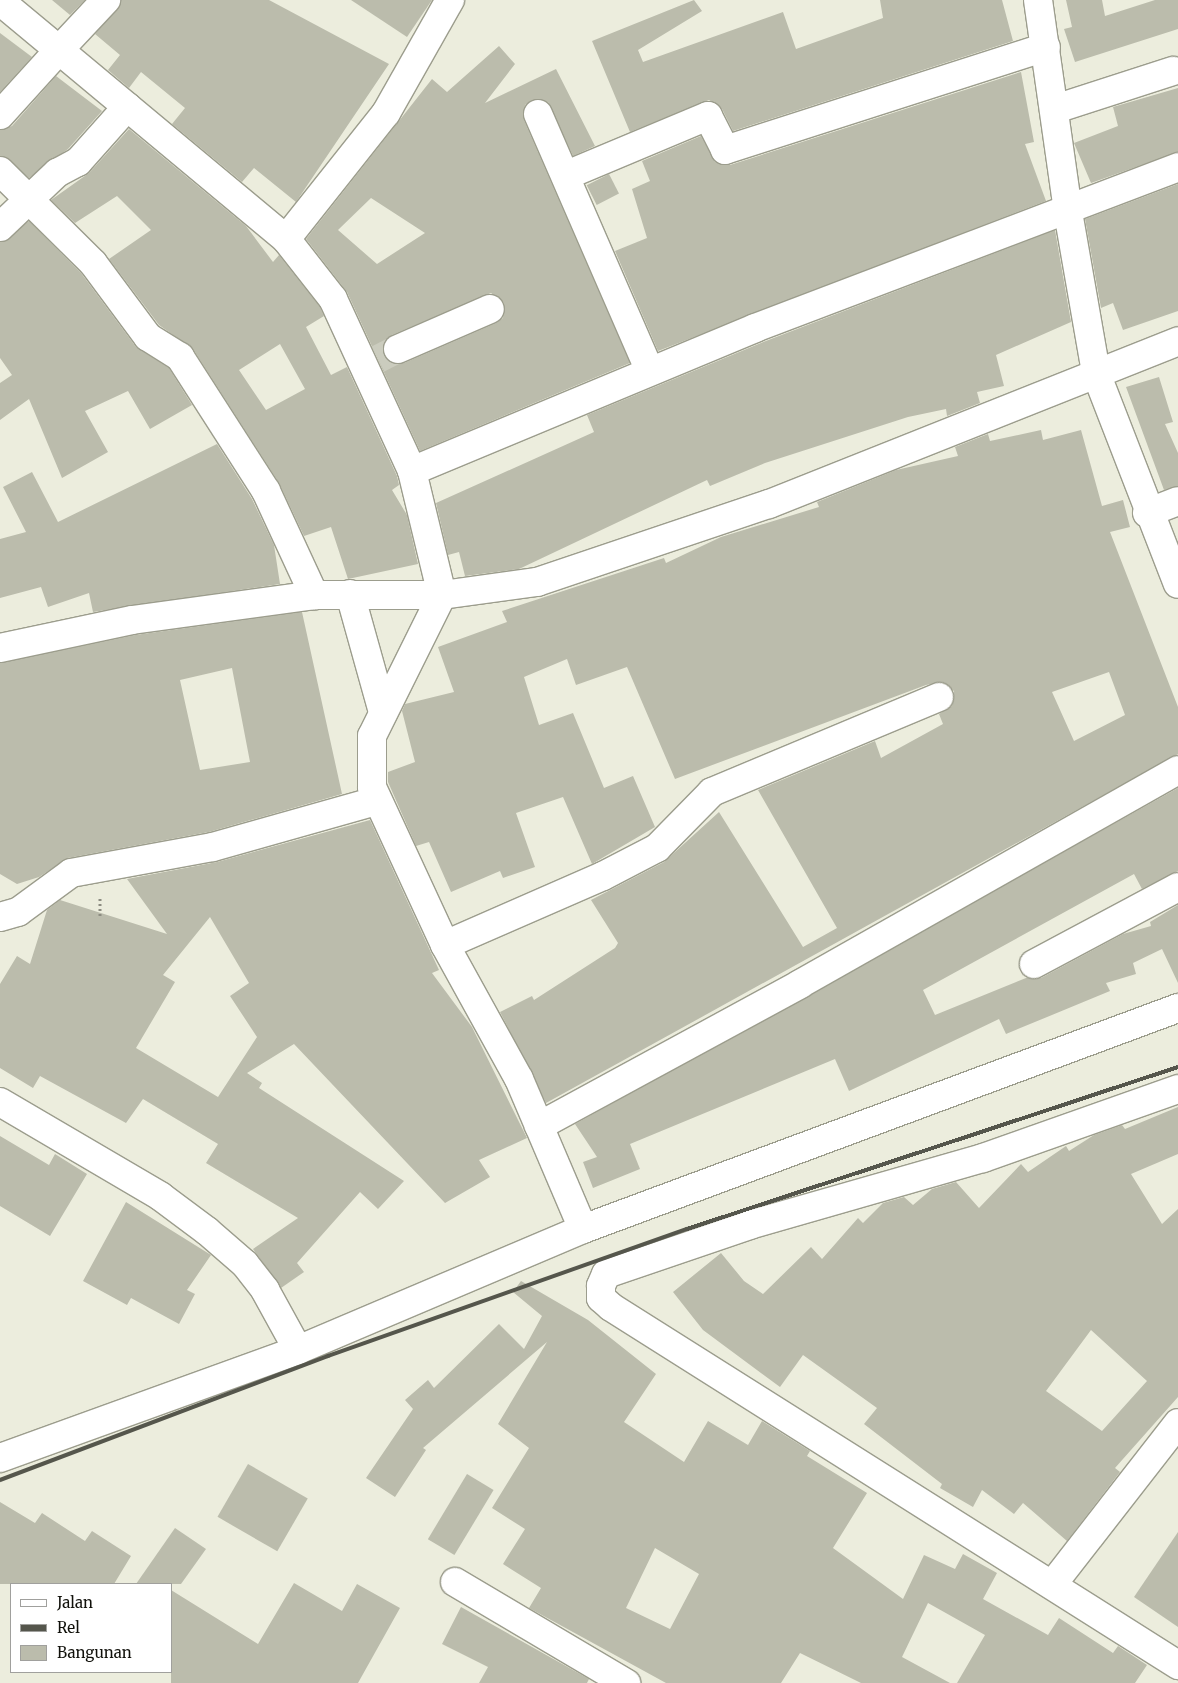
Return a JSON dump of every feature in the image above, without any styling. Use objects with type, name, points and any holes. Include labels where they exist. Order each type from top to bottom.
[{"type":"street","points":[[0,115],[106,0]]},
{"type":"street","points":[[286,239],[386,113],[450,0]]},
{"type":"street","points":[[1038,0],[1055,109],[1068,212],[1096,373],[1147,513],[1178,584]]},
{"type":"street","points":[[0,1],[286,239],[380,358],[412,471],[442,595],[372,736],[370,757],[376,801],[445,945],[518,1079],[583,1229]]},
{"type":"street","points":[[567,175],[708,116],[725,150],[1046,47]]},
{"type":"street","points":[[1055,109],[1173,71]]},
{"type":"street","points":[[0,227],[30,198],[78,162],[127,107]]},
{"type":"street","points":[[538,114],[567,175],[650,371]]},
{"type":"street","points":[[412,471],[650,371],[1068,212],[1178,167]]},
{"type":"street","points":[[0,171],[30,198],[93,263],[148,337],[180,357],[266,491],[314,595]]},
{"type":"street","points":[[380,358],[490,310]]},
{"type":"street","points":[[0,648],[132,620],[314,595],[442,595],[537,582],[769,504],[1178,341]]},
{"type":"street","points":[[1147,513],[1178,501]]},
{"type":"street","points":[[350,594],[383,712]]},
{"type":"street","points":[[445,945],[603,876],[657,848],[712,792],[939,697]]},
{"type":"street","points":[[539,1126],[800,984],[1178,770]]},
{"type":"street","points":[[0,917],[18,912],[70,873],[212,847],[376,801]]},
{"type":"street","points":[[1034,964],[1178,886]]},
{"type":"street","points":[[0,1458],[298,1350],[583,1229],[1178,1008]]},
{"type":"street","points":[[1178,1089],[983,1158],[750,1225],[606,1274],[601,1286],[601,1298],[611,1307],[1178,1665]]},
{"type":"street","points":[[0,1102],[160,1196],[207,1231],[245,1264],[265,1290],[298,1350]]},
{"type":"street","points":[[1052,1585],[1178,1423]]},
{"type":"street","points":[[455,1582],[626,1683]]},
{"type":"building","points":[[52,0],[85,0],[70,15]]},
{"type":"building","points":[[121,0],[269,0],[389,64],[296,202],[254,168],[242,182],[172,124],[185,108],[141,72],[129,88],[108,70],[120,55],[95,34]]},
{"type":"building","points":[[351,0],[432,0],[407,37]]},
{"type":"building","points":[[694,0],[702,11],[638,50],[643,62],[783,12],[796,49],[883,18],[880,0],[1002,0],[1013,41],[733,131],[722,109],[709,100],[630,132],[592,41]]},
{"type":"building","points":[[1066,0],[1102,0],[1105,16],[1155,0],[1178,0],[1178,29],[1075,62],[1064,29],[1072,27]]},
{"type":"building","points":[[0,33],[32,57],[0,92]]},
{"type":"building","points":[[499,46],[515,64],[485,103],[556,69],[595,146],[573,156],[548,102],[532,100],[525,105],[524,120],[630,363],[420,451],[347,292],[306,239],[432,79],[447,92]],"holes":[[[371,198],[425,233],[377,264],[338,230]],[[491,293],[504,303],[503,318],[496,323],[404,363],[389,362],[384,356],[383,347],[392,335]]]},
{"type":"building","points":[[1021,72],[1034,142],[1025,144],[1046,201],[658,351],[615,251],[647,238],[632,189],[650,181],[642,161],[701,136],[715,162],[730,165]]},
{"type":"building","points":[[56,76],[102,111],[68,149],[29,178],[0,156],[0,130],[12,126]]},
{"type":"building","points":[[1178,88],[1178,152],[1091,183],[1074,143],[1118,126],[1113,107]]},
{"type":"building","points":[[129,129],[246,226],[273,262],[279,255],[320,307],[324,316],[306,327],[331,375],[347,367],[397,476],[399,485],[392,490],[407,515],[418,564],[348,579],[331,527],[304,536],[279,483],[193,349],[159,325],[109,259],[151,230],[117,196],[75,223],[51,200],[89,173]],"holes":[[[280,344],[305,389],[266,410],[239,370]]]},
{"type":"building","points":[[609,174],[619,194],[597,205],[587,185]]},
{"type":"building","points":[[1178,184],[1178,311],[1123,330],[1113,303],[1101,308],[1085,219]]},
{"type":"building","points":[[29,221],[81,273],[136,347],[169,368],[192,405],[150,429],[128,391],[85,411],[108,452],[62,478],[29,399],[0,420],[0,383],[12,375],[0,358],[0,242]]},
{"type":"building","points":[[1055,230],[1071,322],[996,355],[1004,386],[977,392],[980,403],[947,416],[946,409],[908,417],[765,463],[710,486],[707,480],[519,569],[465,576],[459,552],[448,555],[436,503],[594,432],[587,415],[761,343]]},
{"type":"building","points":[[1159,377],[1173,422],[1165,424],[1178,453],[1178,486],[1164,490],[1126,387]]},
{"type":"building","points":[[1041,430],[1043,440],[1081,430],[1102,506],[1123,500],[1130,527],[1110,532],[1178,707],[1178,754],[546,1103],[500,1012],[532,996],[534,1000],[615,948],[618,943],[591,900],[664,862],[719,812],[803,947],[837,928],[758,790],[875,741],[881,758],[943,724],[939,714],[952,706],[954,691],[941,682],[926,685],[675,779],[627,667],[576,685],[567,659],[524,677],[539,725],[573,713],[604,788],[633,776],[655,827],[592,864],[563,797],[516,813],[535,867],[503,878],[500,871],[451,892],[429,842],[416,846],[388,782],[388,772],[415,762],[402,711],[405,704],[454,692],[438,647],[507,622],[502,611],[664,558],[666,563],[721,537],[819,507],[817,502],[896,470],[958,456],[955,447],[988,434],[990,441]],"holes":[[[1109,672],[1125,715],[1074,741],[1052,692]]]},
{"type":"building","points":[[217,444],[252,499],[274,545],[280,584],[93,612],[89,593],[48,607],[41,587],[0,598],[0,539],[26,532],[3,487],[32,472],[58,522]]},
{"type":"building","points":[[302,612],[342,794],[209,832],[68,858],[39,877],[17,884],[0,874],[0,663],[135,635]],"holes":[[[232,668],[250,762],[200,770],[180,680]]]},
{"type":"building","points":[[1178,788],[1178,871],[1142,889],[1134,874],[923,990],[935,1015],[1026,978],[1041,978],[1123,934],[1151,926],[1150,922],[1178,905],[1178,983],[1162,949],[1133,963],[1136,974],[1106,983],[1110,991],[1006,1034],[999,1019],[849,1091],[835,1059],[630,1144],[640,1169],[593,1188],[583,1162],[597,1157],[575,1124]]},
{"type":"building","points":[[370,820],[439,970],[432,973],[472,1027],[527,1138],[479,1160],[490,1177],[445,1203],[294,1044],[247,1073],[262,1083],[259,1088],[404,1181],[378,1209],[360,1192],[297,1263],[304,1272],[281,1288],[253,1249],[298,1218],[206,1163],[218,1144],[143,1099],[126,1123],[40,1076],[33,1088],[0,1068],[0,984],[17,956],[30,964],[47,910],[60,900],[167,934],[127,879],[217,862]],"holes":[[[210,917],[249,983],[230,996],[257,1037],[218,1097],[136,1048],[175,982],[163,975]]]},
{"type":"building","points":[[1178,1107],[1178,1154],[1131,1174],[1162,1224],[1178,1209],[1178,1397],[1115,1468],[1120,1472],[1067,1541],[1023,1503],[1014,1514],[982,1490],[973,1507],[940,1488],[942,1484],[864,1424],[877,1408],[803,1355],[780,1387],[703,1330],[673,1292],[721,1253],[744,1281],[763,1294],[811,1247],[822,1259],[858,1218],[863,1223],[883,1203],[904,1197],[913,1205],[932,1189],[956,1182],[979,1208],[1021,1164],[1028,1172],[1066,1146],[1069,1151],[1094,1135],[1122,1125],[1125,1129]],"holes":[[[1091,1330],[1147,1381],[1102,1431],[1046,1391]]]},
{"type":"building","points":[[0,1136],[49,1165],[55,1154],[87,1174],[50,1236],[0,1206]]},
{"type":"building","points":[[126,1202],[211,1255],[187,1290],[195,1294],[179,1324],[131,1298],[127,1305],[83,1281]]},
{"type":"building","points":[[521,1281],[588,1320],[656,1374],[624,1422],[684,1462],[708,1421],[748,1445],[762,1421],[810,1451],[807,1456],[867,1493],[833,1548],[903,1599],[924,1555],[955,1569],[963,1554],[997,1573],[983,1599],[1048,1635],[1059,1618],[1113,1653],[1118,1646],[1147,1665],[1135,1683],[957,1683],[985,1635],[928,1603],[902,1657],[950,1683],[861,1683],[800,1653],[781,1683],[666,1683],[529,1608],[541,1588],[503,1564],[525,1529],[492,1508],[529,1448],[498,1424],[547,1342],[423,1448],[426,1450],[395,1497],[366,1478],[413,1409],[405,1400],[428,1380],[434,1388],[499,1324],[524,1349],[542,1316],[513,1292]],"holes":[[[655,1548],[699,1574],[670,1629],[626,1608]]]},
{"type":"building","points":[[248,1464],[308,1498],[277,1551],[218,1517]]},
{"type":"building","points":[[467,1474],[494,1490],[454,1555],[428,1539]]},
{"type":"building","points":[[0,1502],[35,1523],[42,1513],[85,1541],[92,1531],[131,1556],[115,1583],[0,1584]]},
{"type":"building","points":[[175,1528],[206,1549],[181,1584],[137,1583]]},
{"type":"building","points":[[1178,1532],[1178,1627],[1134,1597]]},
{"type":"building","points":[[294,1583],[342,1611],[357,1584],[400,1608],[358,1683],[171,1683],[172,1591],[258,1644]]},
{"type":"building","points":[[461,1607],[589,1679],[587,1683],[479,1683],[488,1667],[442,1644]]},
{"type":"tunnel","points":[[378,359],[398,349]]},
{"type":"railway","points":[[0,1480],[328,1356],[687,1229],[1178,1067]]}]
